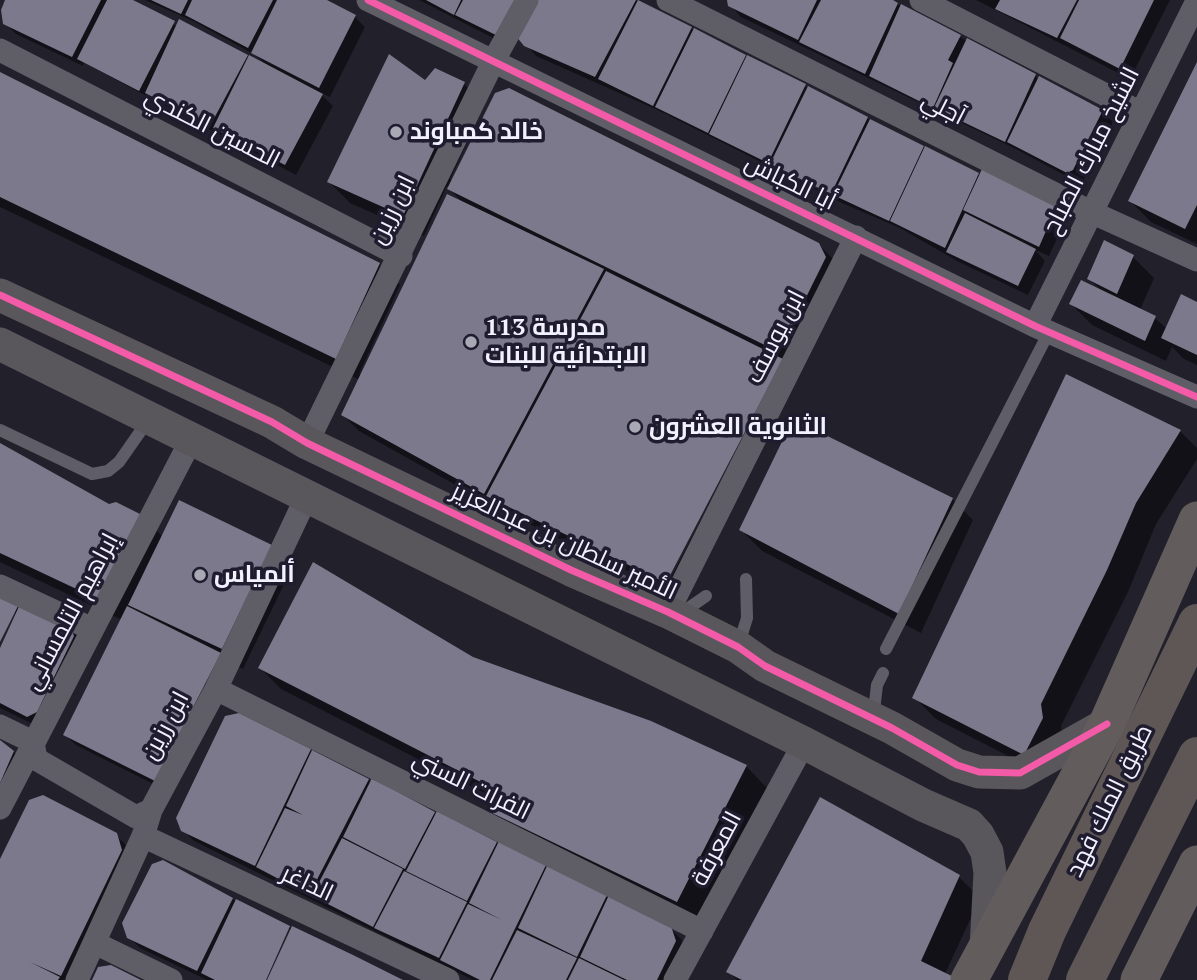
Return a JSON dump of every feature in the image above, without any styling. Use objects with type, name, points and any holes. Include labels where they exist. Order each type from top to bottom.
[{"type":"highway","name":"طريق الملك فهد","points":[[1027,980],[1047,931],[1197,623]]},
{"type":"highway","points":[[1084,980],[1197,756]]},
{"type":"main road","points":[[969,980],[1107,724],[1197,520]]},
{"type":"main road","points":[[1139,980],[1192,885]]},
{"type":"street","name":"ابن رزين","points":[[307,443],[401,256],[494,60],[527,0]]},
{"type":"street","name":"آجلي","points":[[668,0],[703,8],[1091,212],[1197,260]]},
{"type":"street","points":[[921,0],[1141,113]]},
{"type":"street","name":"أبا الكباش","points":[[374,1],[1042,329],[1197,397]]},
{"type":"street","name":"الشيخ مبارك الصباح","points":[[1042,329],[1091,212],[1197,1]]},
{"type":"street","name":"الحسين الكندي","points":[[0,50],[401,256]]},
{"type":"street","name":"ابن يوسف","points":[[672,614],[856,237]]},
{"type":"street","name":"الأمير سلطان بن عبدالعزيز","points":[[0,295],[272,422],[307,443],[571,570],[672,614],[738,647],[765,666],[892,728],[957,765],[979,772],[1020,773],[1107,724]]},
{"type":"street","points":[[0,344],[969,825],[987,852],[990,873],[986,948]]},
{"type":"street","name":"إبراهيم التلمساني","points":[[0,808],[191,440]]},
{"type":"street","name":"ابن رزين","points":[[76,980],[143,836],[151,810],[216,689],[306,498]]},
{"type":"street","points":[[0,586],[92,629]]},
{"type":"street","name":"الفرات السني","points":[[216,689],[702,931]]},
{"type":"street","points":[[0,726],[33,742],[36,759],[136,817],[151,810]]},
{"type":"street","name":"المعرفة","points":[[675,980],[804,743]]},
{"type":"street","points":[[928,806],[959,800],[969,791],[970,779],[957,765]]},
{"type":"street","name":"الداغر","points":[[143,836],[448,980]]},
{"type":"street","points":[[95,943],[171,980]]},
{"type":"lane","points":[[886,649],[1042,329]]},
{"type":"lane","points":[[0,430],[92,474],[107,471],[119,461],[150,418]]},
{"type":"lane","points":[[738,647],[747,618],[746,579]]},
{"type":"lane","points":[[672,614],[706,596]]},
{"type":"lane","points":[[883,673],[877,685],[874,712],[892,728]]},
{"type":"building","points":[[5,0],[101,0],[72,57],[3,24],[1,10]]},
{"type":"building","points":[[107,0],[133,0],[175,21],[139,91],[77,59]]},
{"type":"building","points":[[151,0],[188,0],[181,14]]},
{"type":"building","points":[[192,0],[273,0],[248,48],[185,15]]},
{"type":"building","points":[[277,0],[327,0],[356,15],[319,88],[251,53]]},
{"type":"building","points":[[426,0],[461,0],[454,15]]},
{"type":"building","points":[[463,0],[516,0],[502,38],[455,15]]},
{"type":"building","points":[[536,0],[636,0],[595,77],[524,46],[516,36]]},
{"type":"building","points":[[638,0],[692,27],[653,106],[598,79]]},
{"type":"building","points":[[727,0],[817,0],[798,40],[728,6]]},
{"type":"building","points":[[821,0],[893,0],[898,3],[865,74],[799,42]]},
{"type":"building","points":[[1000,0],[1077,0],[1057,38],[995,9]]},
{"type":"building","points":[[1079,0],[1154,0],[1120,69],[1060,38]]},
{"type":"building","points":[[901,4],[961,35],[948,60],[953,63],[933,108],[869,76]]},
{"type":"building","points":[[179,19],[248,55],[210,126],[145,93]]},
{"type":"building","points":[[694,28],[746,55],[708,133],[655,107]]},
{"type":"building","points":[[967,38],[1036,74],[1005,142],[934,108]]},
{"type":"building","name":"خالد كمباوند","points":[[389,54],[425,80],[435,68],[465,82],[403,216],[327,182]]},
{"type":"building","points":[[249,55],[323,94],[285,165],[213,128]]},
{"type":"building","points":[[747,55],[806,84],[768,163],[709,134]]},
{"type":"building","points":[[1197,62],[1197,205],[1185,229],[1128,201]]},
{"type":"building","points":[[0,72],[380,263],[336,359],[0,197]]},
{"type":"building","points":[[1039,76],[1103,110],[1073,170],[1067,173],[1007,142]]},
{"type":"building","points":[[808,86],[868,117],[831,194],[770,164]]},
{"type":"building","points":[[509,88],[819,243],[826,257],[779,352],[447,189],[495,93]]},
{"type":"building","points":[[870,119],[924,146],[889,221],[833,195]]},
{"type":"building","points":[[925,146],[979,173],[945,248],[890,221]]},
{"type":"building","points":[[982,169],[1052,201],[1056,208],[1039,247],[963,210]]},
{"type":"building","name":"مدرسة 113 الابتدائية للبنات","points":[[447,194],[604,269],[484,494],[341,415]]},
{"type":"building","points":[[965,213],[1036,249],[1018,286],[946,252]]},
{"type":"building","points":[[1104,240],[1134,255],[1117,294],[1087,279]]},
{"type":"building","name":"الثانوية العشرون","points":[[606,271],[783,359],[666,583],[486,496]]},
{"type":"building","points":[[1081,280],[1156,316],[1145,341],[1069,304]]},
{"type":"building","points":[[1181,294],[1197,302],[1197,355],[1161,338]]},
{"type":"building","points":[[1066,374],[1181,430],[1136,503],[1107,570],[1041,704],[1043,718],[1024,755],[912,698]]},
{"type":"building","points":[[793,419],[953,498],[899,614],[739,530]]},
{"type":"building","points":[[0,443],[109,504],[116,502],[146,517],[102,601],[0,553]]},
{"type":"building","name":"ألمياس","points":[[179,500],[272,545],[222,649],[128,605]]},
{"type":"building","points":[[313,562],[473,657],[651,721],[747,765],[677,902],[490,812],[500,792],[258,668]]},
{"type":"building","points":[[0,592],[20,602],[0,642]]},
{"type":"building","points":[[21,602],[70,626],[74,636],[37,712],[27,717],[0,703],[0,648]]},
{"type":"building","points":[[127,606],[221,653],[155,781],[63,735]]},
{"type":"building","points":[[239,713],[311,749],[255,866],[181,831],[176,818],[225,716]]},
{"type":"building","points":[[0,740],[14,751],[0,783]]},
{"type":"building","points":[[312,750],[369,779],[309,895],[256,867],[285,808],[303,815],[286,806]]},
{"type":"building","points":[[372,778],[435,812],[405,869],[343,837]]},
{"type":"building","points":[[43,795],[117,833],[122,850],[61,976],[30,962],[60,977],[58,980],[0,980],[0,859],[29,800]]},
{"type":"building","points":[[820,797],[960,875],[921,961],[960,980],[742,980],[726,972]]},
{"type":"building","points":[[437,811],[497,842],[467,901],[406,871]]},
{"type":"building","points":[[342,838],[403,869],[373,927],[312,896]]},
{"type":"building","points":[[499,841],[546,865],[490,980],[480,980],[440,960],[468,904],[502,920],[469,903]]},
{"type":"building","points":[[163,860],[233,898],[197,971],[127,938],[122,923],[152,864]]},
{"type":"building","points":[[547,866],[607,895],[577,957],[518,928]]},
{"type":"building","points":[[404,871],[467,902],[439,958],[374,928]]},
{"type":"building","points":[[609,895],[671,926],[676,941],[657,980],[627,980],[580,957]]},
{"type":"building","points":[[236,899],[290,926],[266,980],[215,980],[201,973]]},
{"type":"building","points":[[292,926],[353,955],[403,980],[267,980]]},
{"type":"building","points":[[517,930],[577,958],[566,980],[492,980]]},
{"type":"building","points":[[579,958],[624,980],[568,980]]},
{"type":"building","points":[[111,965],[141,980],[92,980],[98,967]]},
{"type":"cycle path","points":[[368,0],[1035,326],[1197,397]]},
{"type":"cycle path","points":[[0,295],[272,422],[307,443],[571,570],[668,612],[738,647],[765,666],[892,728],[957,765],[979,772],[1020,773],[1107,724]]},
{"type":"place","name":"خالد كمباوند","points":[[396,132]]},
{"type":"place","name":"مدرسة 113 الابتدائية للبنات","points":[[471,342]]},
{"type":"place","name":"الثانوية العشرون","points":[[635,427]]},
{"type":"place","name":"ألمياس","points":[[200,575]]}]
